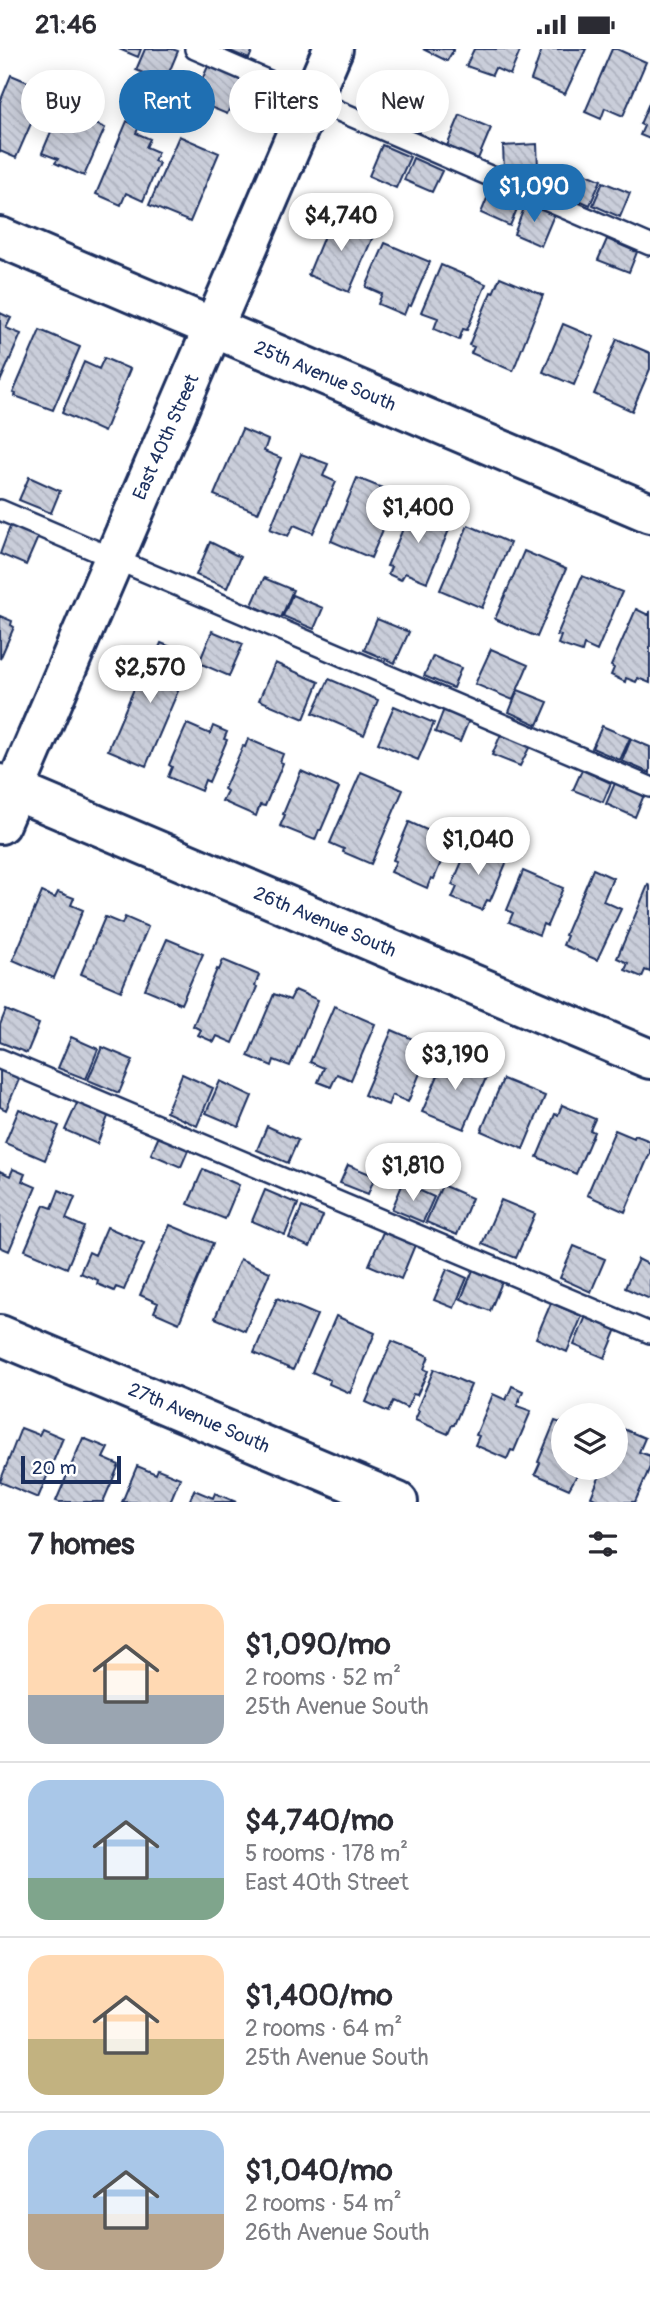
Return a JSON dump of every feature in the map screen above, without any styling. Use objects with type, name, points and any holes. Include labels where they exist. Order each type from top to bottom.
[{"type":"street","name":"East 40th Street","points":[[325,70],[334,49]]},
{"type":"street","name":"East 40th Street","points":[[5,800],[214,329],[298,133]]},
{"type":"street","name":"25th Avenue South","points":[[0,237],[650,513]]},
{"type":"street","name":"26th Avenue South","points":[[5,800],[650,1059]]},
{"type":"street","name":"27th Avenue South","points":[[0,1335],[398,1502]]},
{"type":"lane","points":[[195,49],[244,70]]},
{"type":"lane","points":[[342,112],[650,245]]},
{"type":"lane","points":[[0,510],[650,786]]},
{"type":"lane","points":[[0,1059],[650,1333]]},
{"type":"building","points":[[119,49],[141,49],[138,57]]},
{"type":"building","points":[[145,49],[178,51],[170,70],[136,70]]},
{"type":"building","points":[[225,49],[253,49],[249,59]]},
{"type":"building","points":[[423,49],[454,49],[447,61]]},
{"type":"building","points":[[474,49],[521,49],[510,75],[495,68],[492,75],[466,66]]},
{"type":"building","points":[[542,49],[586,49],[565,94],[531,80]]},
{"type":"building","points":[[612,49],[646,62],[623,116],[605,108],[601,119],[585,112]]},
{"type":"building","points":[[209,64],[229,72],[227,114],[215,109],[215,70],[206,70]]},
{"type":"building","points":[[11,75],[21,79],[21,133],[27,133],[16,158],[0,151],[0,102]]},
{"type":"building","points":[[650,101],[650,139],[640,135],[644,126],[640,124]]},
{"type":"building","points":[[460,115],[491,128],[478,159],[447,146]]},
{"type":"building","points":[[50,133],[103,133],[84,176],[55,163],[58,159],[42,153]]},
{"type":"building","points":[[122,133],[136,133],[150,139],[146,147],[158,152],[154,161],[159,163],[143,201],[126,193],[121,205],[96,194]]},
{"type":"building","points":[[179,136],[219,153],[190,222],[149,205]]},
{"type":"building","points":[[537,144],[538,168],[504,170],[503,146]]},
{"type":"building","points":[[382,145],[410,157],[396,188],[369,176]]},
{"type":"building","points":[[413,158],[442,171],[432,192],[404,180]]},
{"type":"building","points":[[573,168],[601,180],[590,205],[563,193]]},
{"type":"building","points":[[603,182],[630,193],[620,217],[593,205]]},
{"type":"building","points":[[490,191],[519,204],[510,226],[481,213]]},
{"type":"building","points":[[526,203],[554,215],[541,246],[514,234]]},
{"type":"building","points":[[333,214],[375,232],[349,292],[308,275]]},
{"type":"building","points":[[607,239],[637,252],[629,272],[598,260]]},
{"type":"building","points":[[385,243],[430,262],[411,306],[408,305],[404,315],[378,304],[382,294],[366,287]]},
{"type":"building","points":[[441,265],[486,284],[467,330],[463,329],[459,340],[434,329],[438,318],[421,312]]},
{"type":"building","points":[[500,277],[543,295],[513,371],[471,353],[474,347],[469,345]]},
{"type":"building","points":[[0,313],[11,318],[6,328],[21,334],[0,382]]},
{"type":"building","points":[[563,324],[594,337],[574,385],[543,372]]},
{"type":"building","points":[[40,330],[80,347],[53,410],[13,393]]},
{"type":"building","points":[[617,339],[650,353],[650,369],[632,411],[594,394]]},
{"type":"building","points":[[104,358],[130,369],[104,432],[62,413],[84,362],[99,369]]},
{"type":"building","points":[[242,429],[268,440],[264,451],[281,458],[258,513],[214,495]]},
{"type":"building","points":[[301,454],[328,464],[323,476],[336,482],[313,533],[294,525],[288,536],[270,529]]},
{"type":"building","points":[[29,477],[60,491],[51,513],[19,500]]},
{"type":"building","points":[[357,478],[385,489],[380,501],[393,506],[371,558],[331,541]]},
{"type":"building","points":[[414,503],[440,514],[436,524],[449,530],[427,582],[405,573],[401,580],[388,574],[391,567],[387,566]]},
{"type":"building","points":[[11,524],[39,535],[26,565],[0,554]]},
{"type":"building","points":[[468,525],[510,543],[482,608],[440,590]]},
{"type":"building","points":[[210,542],[240,557],[227,588],[196,575]]},
{"type":"building","points":[[524,551],[566,569],[537,637],[495,619]]},
{"type":"building","points":[[582,576],[622,592],[597,651],[584,645],[582,652],[558,644],[561,636],[557,635]]},
{"type":"building","points":[[264,578],[293,590],[281,618],[252,605]]},
{"type":"building","points":[[292,595],[323,608],[314,629],[283,616]]},
{"type":"building","points":[[636,609],[648,615],[650,611],[650,683],[638,678],[636,682],[626,678],[625,682],[611,675],[614,668],[611,666]]},
{"type":"building","points":[[0,616],[12,621],[11,625],[14,627],[0,659]]},
{"type":"building","points":[[377,619],[409,632],[395,663],[364,650]]},
{"type":"building","points":[[212,631],[243,644],[229,676],[199,663]]},
{"type":"building","points":[[161,643],[193,656],[146,766],[108,750],[139,677],[145,679]]},
{"type":"building","points":[[491,649],[528,665],[513,700],[475,684]]},
{"type":"building","points":[[433,656],[461,668],[453,688],[424,676]]},
{"type":"building","points":[[275,663],[319,682],[304,719],[259,700]]},
{"type":"building","points":[[329,679],[378,700],[364,735],[313,713]]},
{"type":"building","points":[[518,690],[548,702],[538,725],[509,712]]},
{"type":"building","points":[[394,706],[434,723],[418,760],[378,743]]},
{"type":"building","points":[[444,709],[469,720],[460,742],[435,732]]},
{"type":"building","points":[[187,724],[210,734],[213,726],[227,732],[224,739],[227,740],[209,782],[205,780],[201,791],[168,777],[172,767],[169,765]]},
{"type":"building","points":[[602,726],[630,738],[620,760],[592,748]]},
{"type":"building","points":[[501,734],[530,746],[520,766],[492,755]]},
{"type":"building","points":[[248,739],[283,754],[280,762],[283,763],[265,806],[260,805],[256,816],[222,801],[227,791],[224,789]]},
{"type":"building","points":[[631,739],[650,747],[650,773],[622,761]]},
{"type":"building","points":[[582,770],[611,783],[603,802],[573,790]]},
{"type":"building","points":[[301,771],[339,788],[315,840],[280,826]]},
{"type":"building","points":[[361,772],[403,790],[371,864],[330,843]]},
{"type":"building","points":[[615,783],[644,795],[635,817],[606,804]]},
{"type":"building","points":[[409,822],[438,835],[442,826],[454,831],[434,879],[431,878],[427,888],[391,872],[396,861],[393,860]]},
{"type":"building","points":[[469,845],[507,861],[490,901],[487,900],[482,910],[452,898],[457,887],[452,885]]},
{"type":"building","points":[[593,869],[613,878],[603,901],[621,909],[597,960],[563,945]]},
{"type":"building","points":[[523,871],[563,888],[547,926],[543,924],[539,935],[509,922],[513,913],[507,910]]},
{"type":"building","points":[[648,885],[650,972],[645,970],[642,977],[625,970],[628,963],[617,958]]},
{"type":"building","points":[[42,892],[55,898],[58,892],[74,898],[71,905],[83,910],[54,978],[13,960]]},
{"type":"building","points":[[105,917],[122,924],[125,917],[148,927],[121,991],[81,974]]},
{"type":"building","points":[[167,939],[203,954],[181,1004],[145,989]]},
{"type":"building","points":[[223,960],[259,975],[255,986],[257,987],[233,1043],[217,1036],[214,1042],[198,1035],[201,1030],[193,1026]]},
{"type":"building","points":[[295,990],[318,1000],[290,1066],[274,1060],[272,1066],[248,1056],[274,994],[290,1000]]},
{"type":"building","points":[[334,1006],[375,1024],[351,1080],[337,1074],[331,1087],[318,1082],[324,1068],[310,1062]]},
{"type":"building","points":[[6,1010],[39,1024],[27,1053],[0,1042],[0,1025]]},
{"type":"building","points":[[392,1030],[431,1047],[408,1102],[392,1095],[388,1105],[364,1095]]},
{"type":"building","points":[[71,1037],[98,1049],[86,1079],[58,1068]]},
{"type":"building","points":[[102,1047],[133,1060],[119,1093],[88,1080]]},
{"type":"building","points":[[446,1057],[489,1071],[464,1129],[422,1112]]},
{"type":"building","points":[[0,1069],[20,1077],[6,1110],[0,1107]]},
{"type":"building","points":[[182,1074],[213,1088],[197,1126],[166,1112]]},
{"type":"building","points":[[503,1079],[545,1096],[523,1149],[481,1131]]},
{"type":"building","points":[[220,1081],[252,1096],[239,1127],[206,1113]]},
{"type":"building","points":[[78,1101],[109,1114],[97,1144],[65,1130]]},
{"type":"building","points":[[562,1105],[595,1119],[590,1130],[594,1132],[576,1174],[537,1157],[555,1114],[558,1115]]},
{"type":"building","points":[[19,1109],[59,1126],[45,1160],[5,1143]]},
{"type":"building","points":[[267,1126],[298,1140],[288,1163],[257,1150]]},
{"type":"building","points":[[615,1130],[650,1141],[650,1153],[625,1212],[587,1195]]},
{"type":"building","points":[[159,1136],[189,1148],[181,1167],[151,1154]]},
{"type":"building","points":[[348,1165],[375,1176],[368,1194],[340,1183]]},
{"type":"building","points":[[13,1169],[25,1174],[22,1181],[36,1187],[9,1251],[0,1247],[0,1171],[10,1176]]},
{"type":"building","points":[[203,1169],[239,1185],[225,1219],[188,1204]]},
{"type":"building","points":[[403,1183],[434,1197],[423,1222],[392,1209]]},
{"type":"building","points":[[442,1185],[472,1198],[457,1235],[426,1222]]},
{"type":"building","points":[[59,1190],[75,1197],[66,1219],[84,1227],[67,1268],[25,1250],[44,1205],[52,1208]]},
{"type":"building","points":[[265,1190],[298,1204],[285,1235],[252,1221]]},
{"type":"building","points":[[501,1200],[535,1214],[516,1258],[482,1244]]},
{"type":"building","points":[[302,1207],[323,1216],[310,1247],[289,1238]]},
{"type":"building","points":[[170,1225],[213,1243],[179,1323],[154,1312],[158,1303],[140,1295]]},
{"type":"building","points":[[107,1227],[144,1243],[124,1290],[116,1287],[114,1291],[97,1284],[98,1280],[80,1273],[89,1252],[95,1255]]},
{"type":"building","points":[[383,1232],[415,1245],[401,1279],[369,1265]]},
{"type":"building","points":[[574,1246],[605,1259],[591,1292],[560,1278]]},
{"type":"building","points":[[240,1259],[270,1272],[245,1331],[215,1318]]},
{"type":"building","points":[[638,1259],[650,1265],[650,1299],[625,1288]]},
{"type":"building","points":[[447,1269],[467,1278],[454,1308],[434,1300]]},
{"type":"building","points":[[473,1270],[502,1282],[490,1311],[461,1299]]},
{"type":"building","points":[[277,1298],[317,1315],[293,1370],[254,1353]]},
{"type":"building","points":[[551,1303],[582,1316],[567,1352],[536,1338]]},
{"type":"building","points":[[336,1316],[375,1333],[350,1393],[329,1384],[330,1380],[312,1372]]},
{"type":"building","points":[[586,1316],[617,1329],[605,1358],[574,1345]]},
{"type":"building","points":[[392,1341],[429,1356],[424,1369],[428,1371],[417,1395],[413,1394],[407,1408],[393,1401],[388,1412],[366,1402]]},
{"type":"building","points":[[434,1369],[471,1385],[448,1434],[415,1420]]},
{"type":"building","points":[[512,1386],[523,1391],[517,1406],[531,1411],[514,1451],[511,1450],[507,1459],[475,1445],[479,1436],[476,1435],[493,1394],[506,1400]]},
{"type":"building","points":[[21,1428],[39,1435],[42,1429],[63,1438],[38,1498],[0,1482]]},
{"type":"building","points":[[551,1431],[551,1480],[574,1480],[569,1489],[535,1474],[540,1463],[538,1462]]},
{"type":"building","points":[[628,1431],[645,1438],[639,1452],[650,1456],[650,1467],[635,1502],[602,1502],[591,1497],[598,1480],[628,1480]]},
{"type":"building","points":[[83,1438],[108,1448],[103,1458],[119,1465],[103,1502],[56,1501]]},
{"type":"building","points":[[137,1466],[156,1474],[158,1469],[180,1478],[170,1502],[122,1502]]},
{"type":"building","points":[[194,1490],[213,1498],[215,1493],[236,1502],[189,1502]]}]
